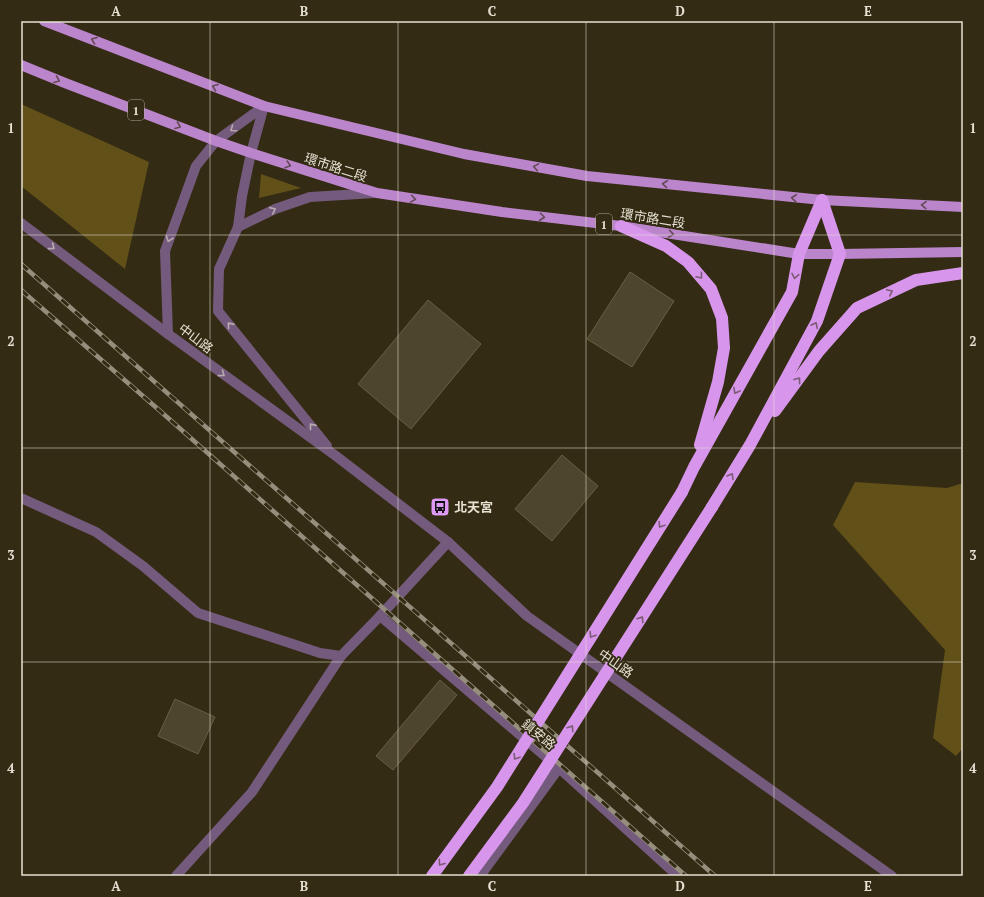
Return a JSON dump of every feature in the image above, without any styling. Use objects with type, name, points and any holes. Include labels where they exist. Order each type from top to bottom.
[{"type":"highway","points":[[432,876],[497,787],[682,492],[694,467],[792,292],[799,254],[822,200]]},
{"type":"highway","points":[[470,876],[523,802],[712,507],[750,445],[817,321],[840,254],[822,200]]},
{"type":"highway","points":[[621,226],[666,246],[688,262],[711,289],[722,318],[724,348],[718,382],[694,467]]},
{"type":"highway","points":[[750,445],[819,351],[857,308],[916,280],[963,273]]},
{"type":"main road","points":[[44,21],[264,106],[464,154],[587,176],[822,200],[963,207]]},
{"type":"main road","name":"1","points":[[21,65],[216,141],[251,153]]},
{"type":"main road","name":"環市路二段","points":[[251,153],[377,193],[502,212],[621,226],[799,254],[963,252]]},
{"type":"street","name":"中山路","points":[[264,106],[216,141],[196,166],[165,251],[168,334],[336,456],[448,542],[527,616],[892,876]]},
{"type":"street","name":"中山路","points":[[264,106],[251,153],[242,196],[238,227],[218,269],[218,311],[336,456]]},
{"type":"street","points":[[238,227],[275,209],[310,197],[377,193]]},
{"type":"street","points":[[21,223],[168,334]]},
{"type":"street","points":[[21,498],[96,532],[143,566],[198,613],[320,653],[342,656]]},
{"type":"street","points":[[176,876],[252,792],[342,656],[448,542]]},
{"type":"street","name":"鎮安路","points":[[380,616],[559,768],[678,876]]},
{"type":"street","points":[[480,876],[559,768]]},
{"type":"shaded area","points":[[21,104],[149,162],[125,269],[21,186]]},
{"type":"shaded area","points":[[261,174],[301,188],[259,198]]},
{"type":"shaded area","points":[[855,482],[947,488],[963,483],[963,748],[956,756],[933,738],[945,650],[833,525]]},
{"type":"building","points":[[630,272],[674,301],[632,367],[587,339]]},
{"type":"building","points":[[428,300],[481,344],[411,429],[358,384]]},
{"type":"building","points":[[562,455],[598,486],[552,541],[515,509]]},
{"type":"building","points":[[440,680],[457,695],[393,770],[376,756]]},
{"type":"building","points":[[175,699],[215,717],[198,754],[158,736]]},
{"type":"railway","points":[[21,264],[715,876]]},
{"type":"railway","points":[[21,290],[159,410],[686,876]]},
{"type":"place","name":"北天宮","points":[[440,507]]}]
